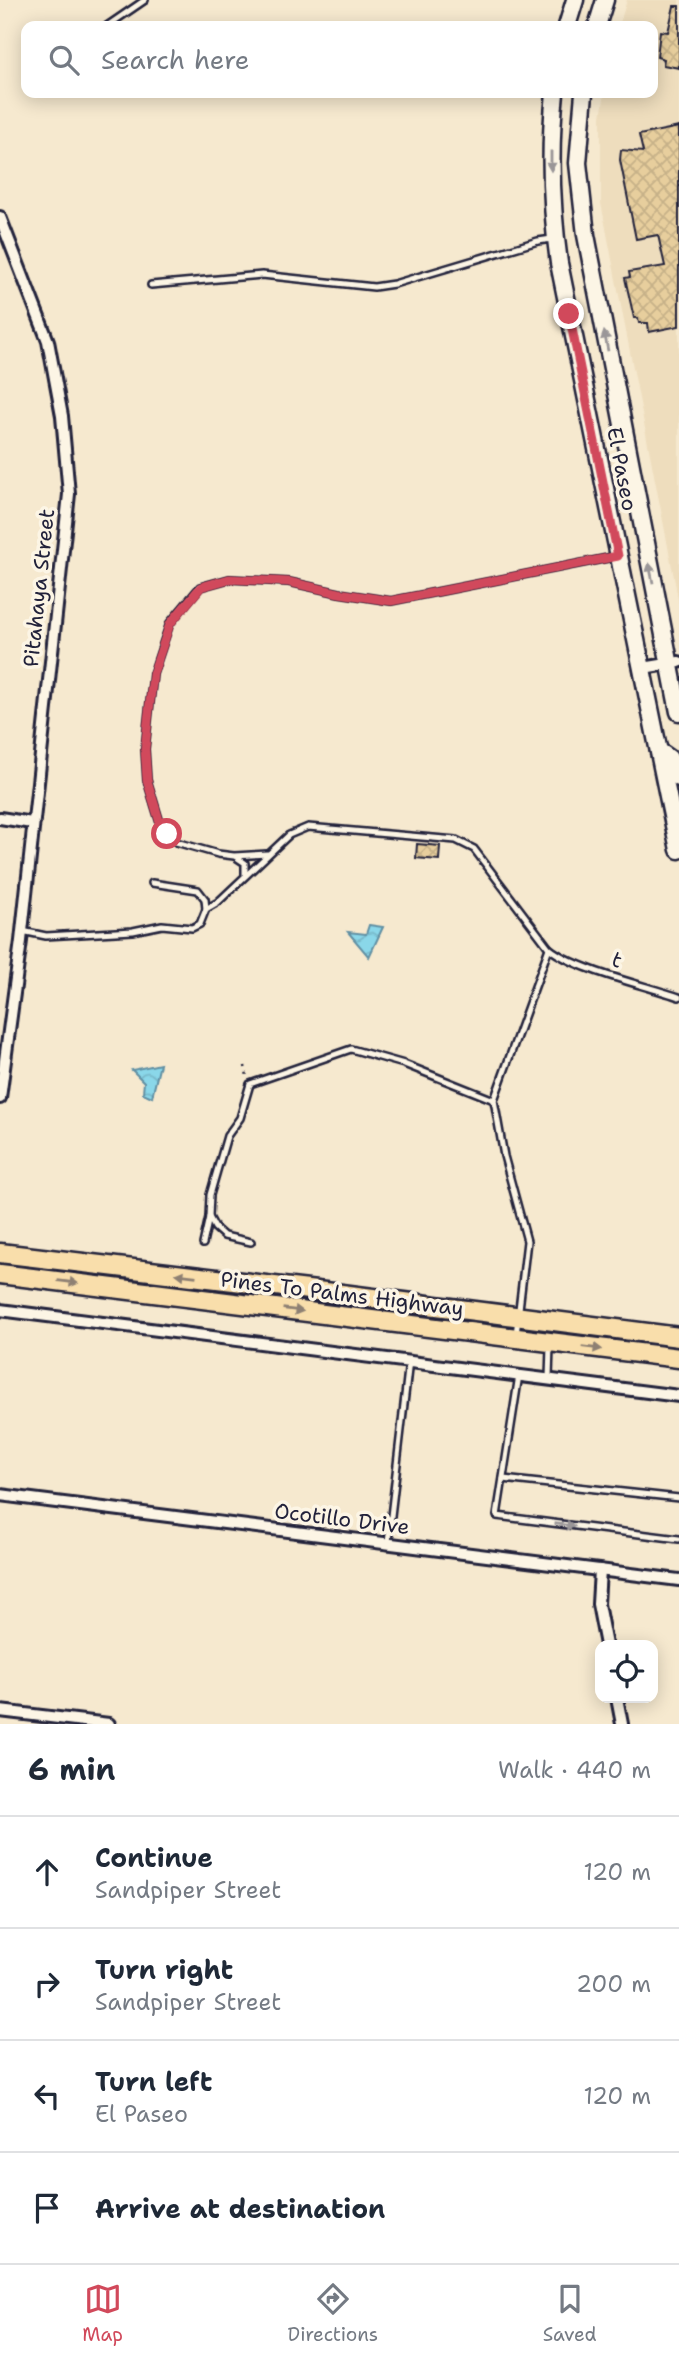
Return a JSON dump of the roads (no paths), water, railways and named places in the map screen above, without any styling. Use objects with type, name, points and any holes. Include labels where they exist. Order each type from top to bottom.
[{"type":"main road","name":"Pines To Palms Highway","points":[[0,1253],[679,1337]]},
{"type":"main road","name":"Pines To Palms Highway","points":[[0,1274],[679,1359]]},
{"type":"street","points":[[569,21],[575,0]]},
{"type":"street","points":[[599,21],[605,0]]},
{"type":"street","name":"El Paseo","points":[[555,98],[551,183],[555,239],[679,850]]},
{"type":"street","name":"El Paseo","points":[[584,98],[578,163],[586,235],[674,663],[679,712]]},
{"type":"street","name":"Pitahaya Street","points":[[0,217],[48,341],[62,416],[69,494],[22,931],[0,1098]]},
{"type":"street","points":[[643,668],[674,663]]},
{"type":"street","points":[[659,751],[669,758],[679,778]]},
{"type":"street","points":[[0,818],[32,822]]},
{"type":"street","points":[[0,1007],[13,1009]]},
{"type":"street","points":[[0,1310],[679,1396]]},
{"type":"street","name":"Ocotillo Drive","points":[[0,1495],[679,1580]]},
{"type":"street","points":[[600,1570],[598,1604],[605,1640]]},
{"type":"street","points":[[618,1703],[622,1724]]},
{"type":"street","points":[[0,1711],[109,1724]]},
{"type":"lane","points":[[114,21],[145,0]]},
{"type":"lane","points":[[151,285],[262,275],[374,287],[394,284],[538,241],[555,239]]},
{"type":"lane","points":[[267,854],[218,854],[177,842],[161,826],[147,780],[145,749],[153,674],[170,624],[201,587],[229,579],[289,582],[391,601],[618,556]]},
{"type":"lane","points":[[206,909],[213,907],[289,835],[308,827],[461,841],[478,853],[549,948],[494,1100],[504,1156],[527,1241],[516,1339]]},
{"type":"lane","points":[[234,856],[245,863],[243,878]]},
{"type":"lane","points":[[22,931],[46,936],[133,931],[162,925],[192,928],[200,924],[206,909],[205,900],[198,890],[152,883]]},
{"type":"lane","name":"t","points":[[549,948],[559,956],[579,964],[679,997]]},
{"type":"lane","points":[[203,1244],[209,1217],[210,1195],[227,1136],[240,1118],[248,1087],[254,1083],[351,1049],[404,1064],[494,1100]]},
{"type":"lane","points":[[209,1217],[215,1228],[224,1236],[251,1242]]},
{"type":"lane","points":[[549,1379],[550,1343]]},
{"type":"lane","points":[[387,1544],[409,1361]]},
{"type":"lane","points":[[519,1375],[497,1516],[679,1539]]},
{"type":"lane","points":[[503,1479],[679,1498]]},
{"type":"water","points":[[369,925],[383,927],[369,957],[348,932],[366,934]]},
{"type":"water","points":[[160,1064],[152,1097],[143,1093],[144,1082],[132,1070]]}]
